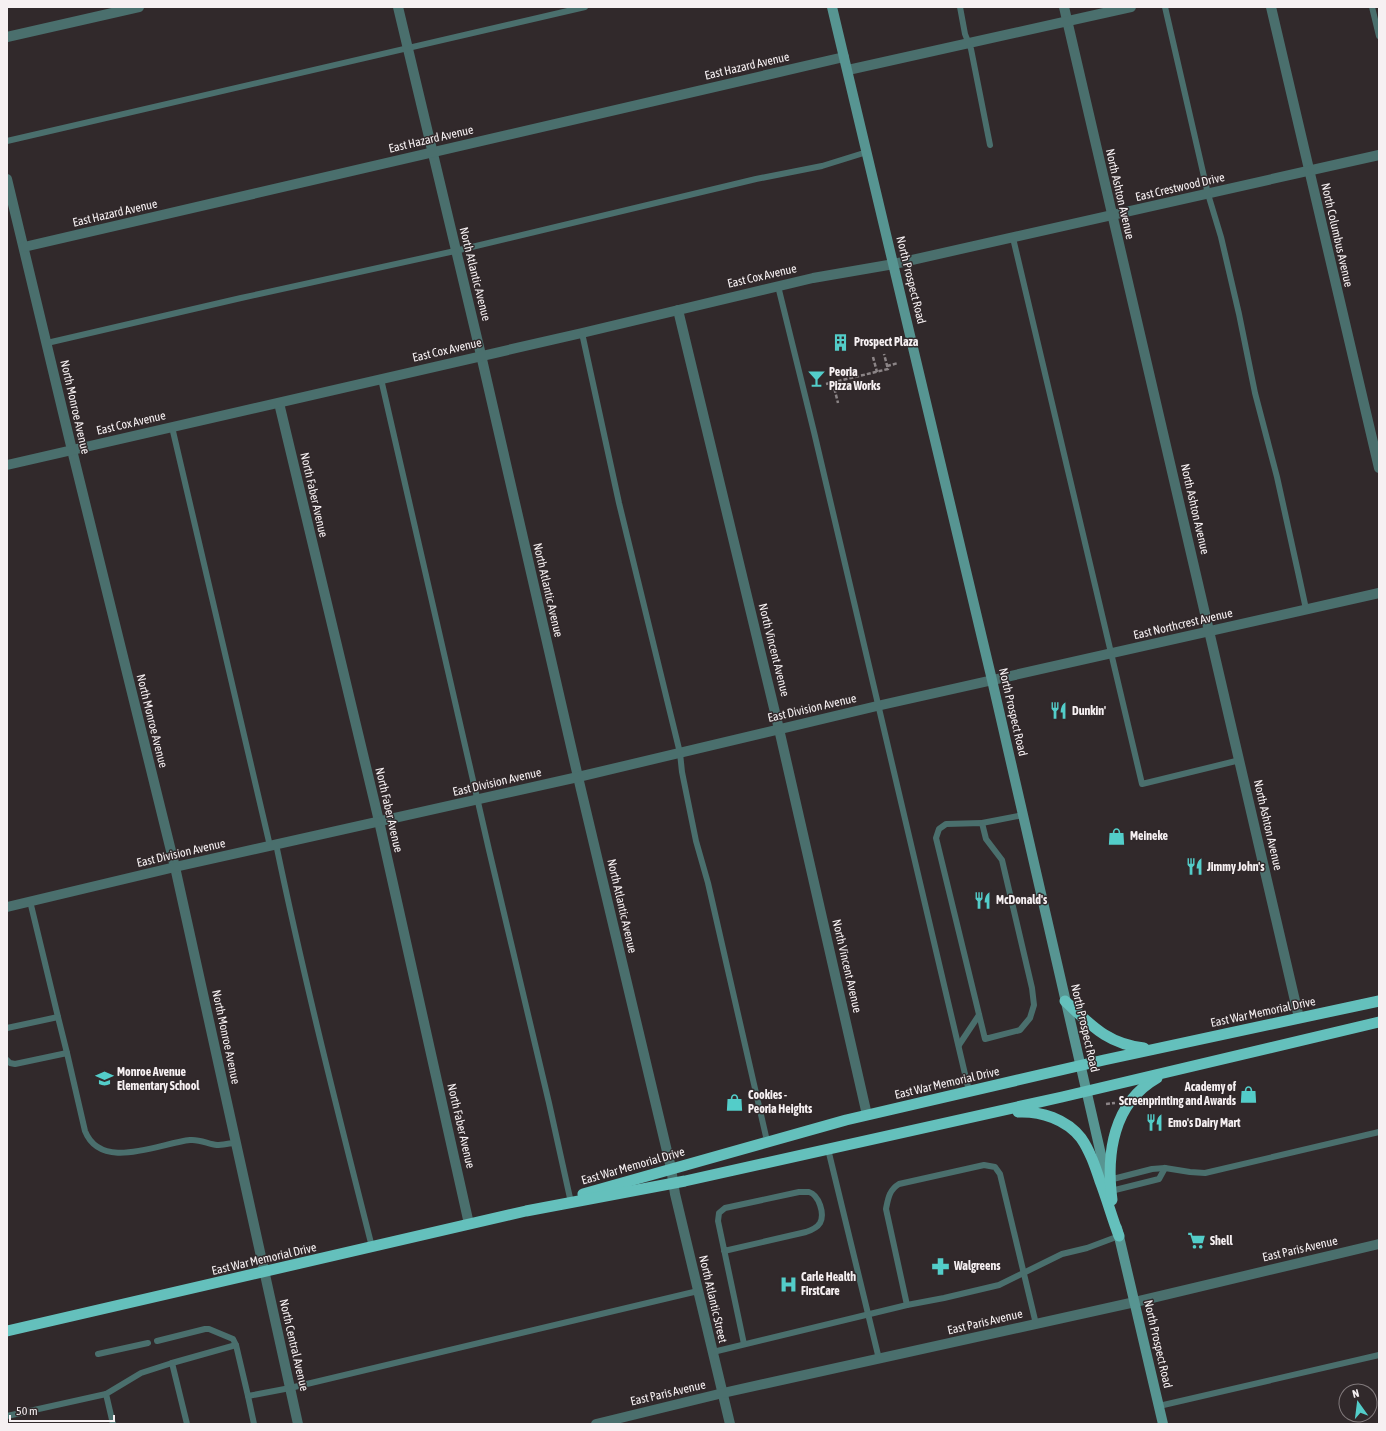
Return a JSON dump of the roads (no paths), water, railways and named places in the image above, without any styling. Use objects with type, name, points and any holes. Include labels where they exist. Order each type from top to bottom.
[{"type":"highway","points":[[1065,1001],[1087,1022],[1105,1036],[1119,1043],[1134,1047],[1153,1049]]},
{"type":"highway","name":"East War Memorial Drive","points":[[7,1331],[672,1177],[767,1141],[867,1115],[1080,1065],[1379,1001]]},
{"type":"highway","name":"East War Memorial Drive","points":[[526,1211],[570,1198],[672,1177],[828,1149],[901,1133],[1086,1092],[1379,1022]]},
{"type":"highway","points":[[1113,1207],[1108,1180],[1110,1160],[1115,1133],[1132,1098],[1151,1081],[1188,1067]]},
{"type":"highway","points":[[901,1133],[1015,1112],[1033,1112],[1043,1114],[1057,1120],[1077,1135],[1088,1150],[1109,1204],[1118,1236]]},
{"type":"main road","name":"North Prospect Road","points":[[832,7],[992,680],[1086,1092],[1108,1180],[1118,1236],[1163,1424]]},
{"type":"street","points":[[7,37],[139,7]]},
{"type":"street","name":"North Atlantic Avenue","points":[[398,7],[481,355],[672,1177]]},
{"type":"street","name":"North Ashton Avenue","points":[[1064,7],[1300,1018]]},
{"type":"street","points":[[848,70],[1131,7]]},
{"type":"street","name":"North Columbus Avenue","points":[[1271,7],[1379,468]]},
{"type":"street","name":"East Hazard Avenue","points":[[24,247],[844,57]]},
{"type":"street","name":"East Crestwood Drive","points":[[894,264],[1379,155]]},
{"type":"street","name":"North Monroe Avenue","points":[[7,179],[175,867],[264,1272]]},
{"type":"street","name":"East Cox Avenue","points":[[7,465],[582,333],[813,278],[894,264]]},
{"type":"street","name":"North Vincent Avenue","points":[[678,310],[779,729],[867,1115]]},
{"type":"street","name":"North Faber Avenue","points":[[279,403],[379,821],[469,1224]]},
{"type":"street","name":"East Northcrest Avenue","points":[[992,680],[1379,593]]},
{"type":"street","name":"East Division Avenue","points":[[7,907],[175,867],[578,777],[992,680]]},
{"type":"street","name":"North Atlantic Street","points":[[672,1177],[730,1424]]},
{"type":"street","name":"East Paris Avenue","points":[[596,1424],[723,1394],[1135,1302],[1379,1244]]},
{"type":"street","name":"North Central Avenue","points":[[264,1272],[298,1424]]},
{"type":"lane","points":[[7,140],[408,49],[585,7]]},
{"type":"lane","points":[[960,7],[965,34],[971,49],[990,145]]},
{"type":"lane","points":[[1165,7],[1208,194],[1221,237],[1255,393],[1277,477],[1306,609]]},
{"type":"lane","points":[[1372,7],[1379,36]]},
{"type":"lane","points":[[46,343],[455,251],[756,179],[822,166],[867,152]]},
{"type":"lane","points":[[1013,238],[1142,784],[1240,760]]},
{"type":"lane","points":[[778,286],[814,432],[969,1091]]},
{"type":"lane","points":[[582,333],[619,503],[680,753],[682,772],[696,841],[708,883],[767,1141]]},
{"type":"lane","points":[[381,379],[570,1198]]},
{"type":"lane","points":[[172,427],[207,572],[243,736],[290,911],[329,1076],[372,1247]]},
{"type":"lane","points":[[982,823],[986,838],[1002,860],[1032,988],[1034,1005],[1030,1018],[1020,1030],[985,1039],[936,838],[939,829],[946,824],[982,823],[1023,815]]},
{"type":"lane","points":[[30,901],[88,1139],[96,1146],[108,1151],[121,1153],[145,1150],[180,1141],[204,1140],[218,1145],[236,1143]]},
{"type":"lane","points":[[959,1045],[979,1015]]},
{"type":"lane","points":[[7,1028],[58,1017]]},
{"type":"lane","points":[[7,1060],[10,1063],[15,1064],[67,1053]]},
{"type":"lane","points":[[1108,1180],[1152,1169],[1165,1168],[1205,1173],[1379,1132]]},
{"type":"lane","points":[[828,1149],[879,1359]]},
{"type":"lane","points":[[906,1305],[886,1210],[889,1194],[893,1188],[899,1184],[984,1165],[995,1167],[1000,1174],[1036,1324]]},
{"type":"lane","points":[[1111,1191],[1159,1179],[1165,1168]]},
{"type":"lane","points":[[724,1251],[806,1232],[815,1228],[820,1222],[822,1216],[817,1198],[810,1192],[799,1192],[725,1208],[719,1213],[718,1221],[724,1251],[744,1344]]},
{"type":"lane","points":[[712,1352],[906,1305],[999,1285],[1062,1254],[1087,1248],[1118,1236]]},
{"type":"lane","points":[[248,1396],[290,1388],[698,1291]]},
{"type":"lane","points":[[157,1341],[209,1329],[233,1338],[236,1345],[254,1424]]},
{"type":"lane","points":[[98,1354],[148,1343]]},
{"type":"lane","points":[[7,1416],[106,1394],[141,1373],[172,1362],[236,1345]]},
{"type":"lane","points":[[1159,1406],[1379,1355]]},
{"type":"lane","points":[[172,1362],[186,1424]]},
{"type":"lane","points":[[106,1394],[113,1424]]},
{"type":"place","name":"Prospect Plaza","points":[[841,342]]},
{"type":"place","name":"Peoria Pizza Works","points":[[816,379]]},
{"type":"place","name":"Dunkin'","points":[[1059,711]]},
{"type":"place","name":"Meineke","points":[[1117,836]]},
{"type":"place","name":"Jimmy John's","points":[[1194,867]]},
{"type":"place","name":"McDonald's","points":[[983,900]]},
{"type":"place","name":"Monroe Avenue Elementary School","points":[[104,1079]]},
{"type":"place","name":"Academy of Screenprinting and Awards","points":[[1249,1094]]},
{"type":"place","name":"Cookies - Peoria Heights","points":[[735,1102]]},
{"type":"place","name":"Emo's Dairy Mart","points":[[1155,1123]]},
{"type":"place","name":"Shell","points":[[1197,1241]]},
{"type":"place","name":"Walgreens","points":[[941,1266]]},
{"type":"place","name":"Carle Health FirstCare","points":[[788,1284]]}]
